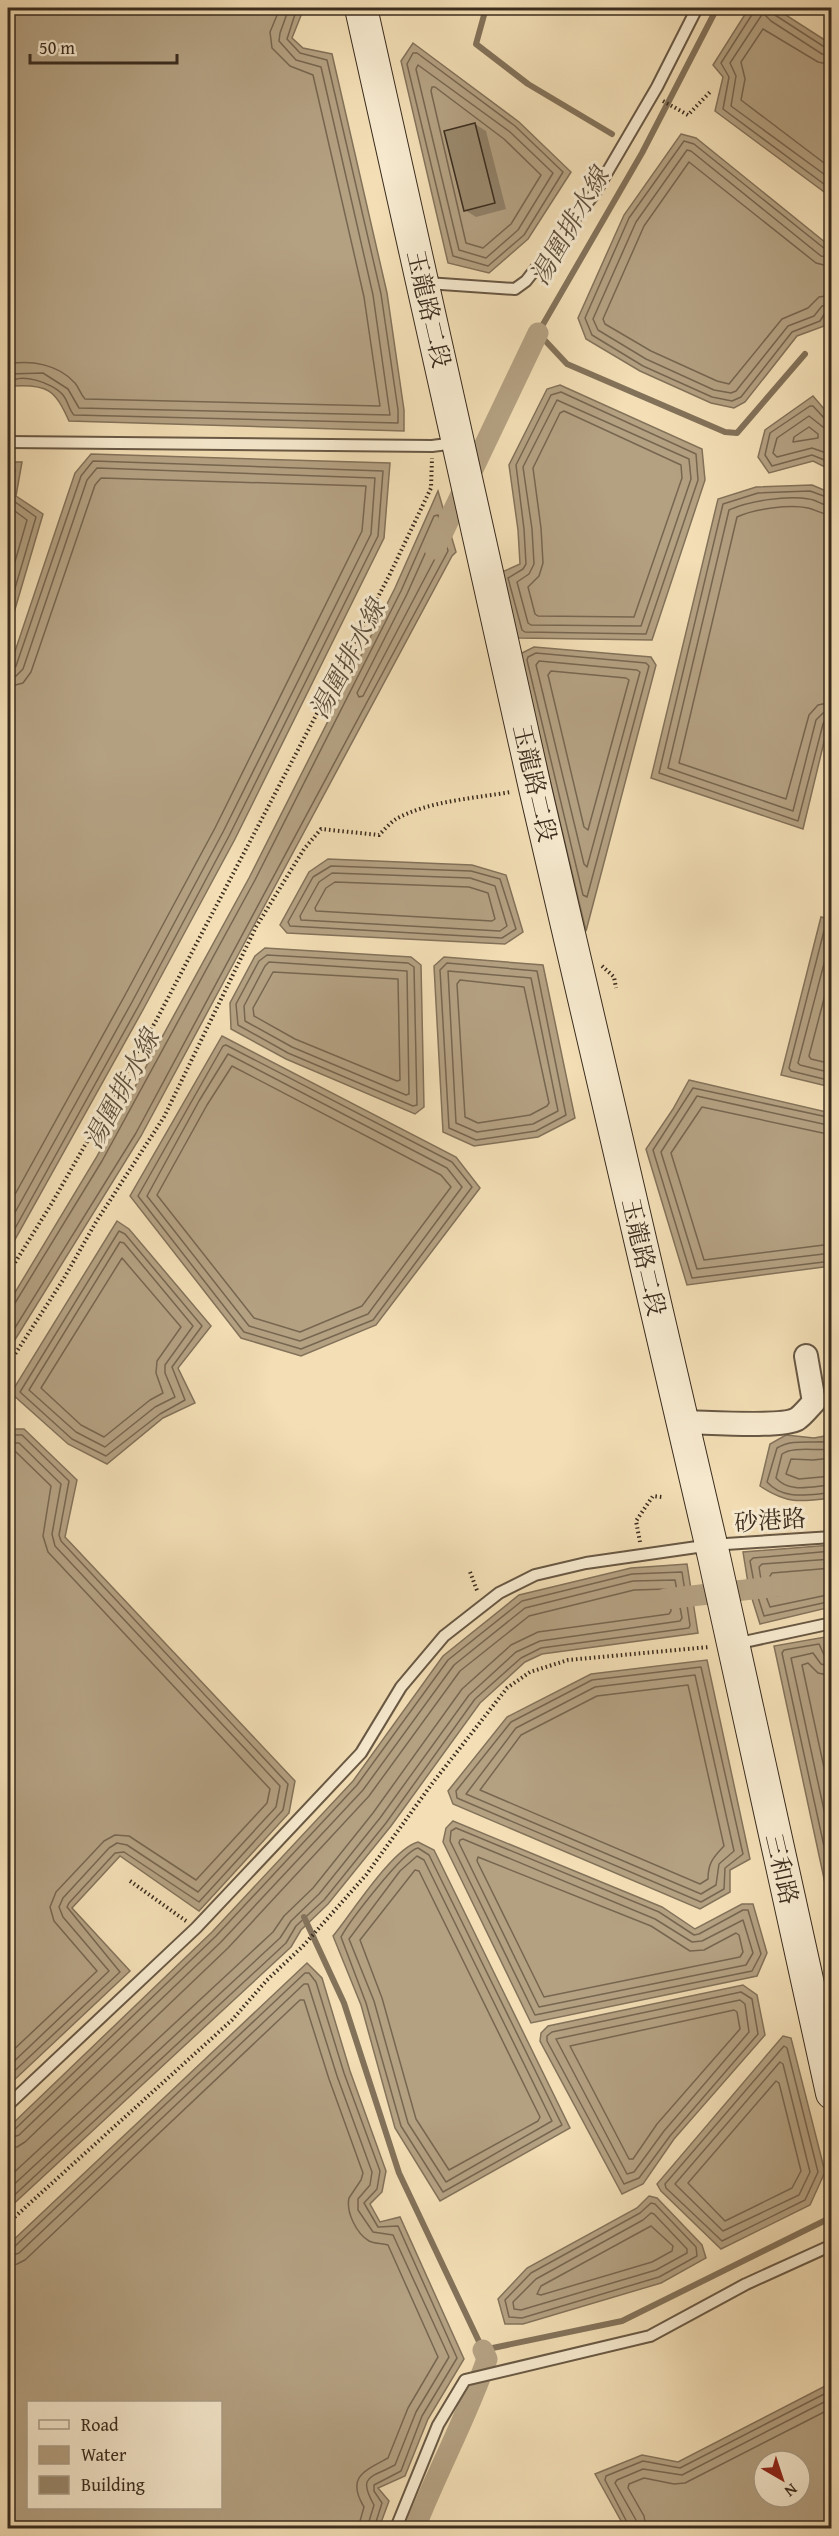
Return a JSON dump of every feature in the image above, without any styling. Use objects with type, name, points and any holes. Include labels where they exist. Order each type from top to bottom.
[{"type":"main road","name":"玉龍路二段","points":[[361,8],[423,282],[445,444],[485,560],[535,788],[713,1551]]},
{"type":"main road","name":"三和路","points":[[713,1551],[831,2093]]},
{"type":"street","points":[[682,1422],[758,1423],[787,1422],[796,1419],[814,1402],[806,1356]]},
{"type":"lane","points":[[423,282],[516,289],[526,281],[595,193],[657,87],[697,8]]},
{"type":"lane","points":[[8,442],[445,444]]},
{"type":"lane","name":"砂港路","points":[[8,2105],[196,1928],[361,1753],[401,1687],[444,1636],[499,1593],[535,1575],[586,1563],[642,1554],[713,1551],[831,1537]]},
{"type":"lane","points":[[734,1644],[831,1623]]},
{"type":"lane","points":[[396,2529],[438,2425],[465,2380],[650,2336],[746,2284],[831,2244]]},
{"type":"path","points":[[672,105],[688,115],[711,91]]},
{"type":"path","points":[[8,1274],[52,1203],[157,1019],[390,574],[431,488],[445,444]]},
{"type":"path","points":[[8,1365],[164,1117],[256,927],[304,849],[321,829],[379,835],[395,820],[450,801],[535,788]]},
{"type":"path","points":[[642,1554],[636,1521],[652,1496],[662,1497]]},
{"type":"path","points":[[470,1572],[483,1605]]},
{"type":"path","points":[[8,2223],[232,2020],[267,1980],[303,1946],[366,1875],[430,1785],[507,1688],[530,1672],[568,1660],[734,1644]]},
{"type":"path","points":[[130,1881],[196,1928]]},
{"type":"water","points":[[8,8],[304,8],[292,38],[303,48],[332,54],[387,293],[404,410],[404,431],[69,421],[54,396],[49,391],[35,386],[13,386],[12,418],[8,418]]},
{"type":"water","points":[[749,8],[775,8],[831,44],[831,197],[715,111],[723,77],[713,65]]},
{"type":"water","points":[[413,43],[519,122],[571,172],[528,239],[489,273],[448,263],[401,61]]},
{"type":"water","points":[[681,134],[696,138],[831,247],[831,308],[827,325],[797,336],[745,402],[734,408],[711,403],[640,371],[586,339],[578,318],[624,215]]},
{"type":"water","points":[[560,385],[702,449],[705,480],[652,640],[518,638],[500,573],[520,564],[509,465],[547,389]]},
{"type":"water","points":[[813,396],[831,417],[829,433],[831,470],[813,461],[769,473],[758,457],[765,430]]},
{"type":"water","points":[[91,454],[390,463],[384,538],[235,839],[8,1252],[8,672],[75,473]]},
{"type":"water","points":[[8,462],[22,462],[16,496],[43,514],[8,633]]},
{"type":"water","points":[[812,485],[831,493],[831,713],[803,829],[651,778],[718,499],[756,487]]},
{"type":"water","points":[[438,491],[456,552],[141,1136],[8,1351],[8,1304],[96,1158],[249,878],[395,588]]},
{"type":"water","points":[[534,647],[651,657],[656,665],[586,931],[520,654]]},
{"type":"water","points":[[328,859],[472,865],[506,875],[523,932],[505,944],[287,933],[280,925],[309,872]]},
{"type":"water","points":[[821,917],[831,919],[831,1087],[781,1075]]},
{"type":"water","points":[[265,948],[411,957],[421,965],[424,1107],[415,1114],[286,1059],[231,1029],[230,1003],[255,956]]},
{"type":"water","points":[[444,957],[543,965],[575,1118],[538,1137],[474,1146],[443,1132],[434,966]]},
{"type":"water","points":[[222,1036],[456,1157],[480,1188],[376,1325],[301,1356],[241,1338],[130,1196]]},
{"type":"water","points":[[689,1080],[831,1113],[831,1266],[687,1285],[646,1149]]},
{"type":"water","points":[[117,1221],[129,1229],[211,1326],[178,1368],[195,1403],[163,1418],[107,1464],[68,1444],[11,1393]]},
{"type":"water","points":[[8,1429],[24,1429],[77,1480],[65,1537],[295,1781],[289,1813],[199,1911],[120,1856],[72,1908],[130,1971],[11,2083],[8,2082]]},
{"type":"water","points":[[786,1435],[814,1438],[831,1435],[831,1498],[786,1499],[760,1486],[770,1444]]},
{"type":"water","points":[[831,1545],[831,1607],[760,1624],[749,1589],[743,1552]]},
{"type":"water","points":[[687,1564],[698,1633],[542,1654],[525,1662],[480,1703],[391,1826],[328,1904],[301,1930],[291,1947],[8,2209],[8,2128],[212,1932],[353,1781],[443,1656],[519,1595],[631,1568]]},
{"type":"water","points":[[825,1637],[832,1666],[831,1911],[774,1646]]},
{"type":"water","points":[[707,1660],[750,1859],[730,1870],[730,1892],[700,1909],[453,1804],[448,1791],[507,1717],[591,1674]]},
{"type":"water","points":[[453,1821],[662,1907],[695,1929],[742,1904],[753,1904],[767,1953],[757,1976],[531,2023],[443,1842],[446,1828]]},
{"type":"water","points":[[418,1842],[434,1850],[570,2128],[440,2201],[395,2128],[361,2005],[333,1936],[396,1856]]},
{"type":"water","points":[[307,1963],[322,1978],[350,2071],[386,2171],[382,2192],[370,2204],[380,2222],[400,2217],[464,2359],[428,2419],[405,2476],[378,2488],[389,2501],[379,2528],[8,2528],[8,2245]]},
{"type":"water","points":[[743,1985],[757,1995],[765,2035],[674,2139],[643,2184],[622,2194],[540,2041],[541,2033],[548,2026]]},
{"type":"water","points":[[783,2036],[791,2038],[825,2172],[810,2205],[721,2249],[661,2191],[657,2184]]},
{"type":"water","points":[[649,2196],[657,2198],[702,2245],[706,2258],[661,2283],[523,2324],[505,2324],[498,2299],[527,2268],[637,2208]]},
{"type":"water","points":[[831,2383],[831,2528],[625,2528],[595,2474],[642,2455],[678,2462]]},
{"type":"building","points":[[475,123],[495,203],[464,211],[444,131]]},
{"type":"waterway","points":[[486,8],[476,44],[528,84],[612,134]]},
{"type":"waterway","name":"湯圍排水線","points":[[717,8],[642,153],[538,333],[567,364],[725,432],[737,433],[805,354]]},
{"type":"waterway","name":"湯圍排水線","points":[[435,549],[538,333]]},
{"type":"waterway","points":[[665,1599],[832,1580]]},
{"type":"waterway","points":[[304,1917],[344,2003],[399,2173],[483,2350],[622,2321],[832,2217]]},
{"type":"waterway","points":[[415,2528],[479,2381],[487,2359],[483,2350]]}]
